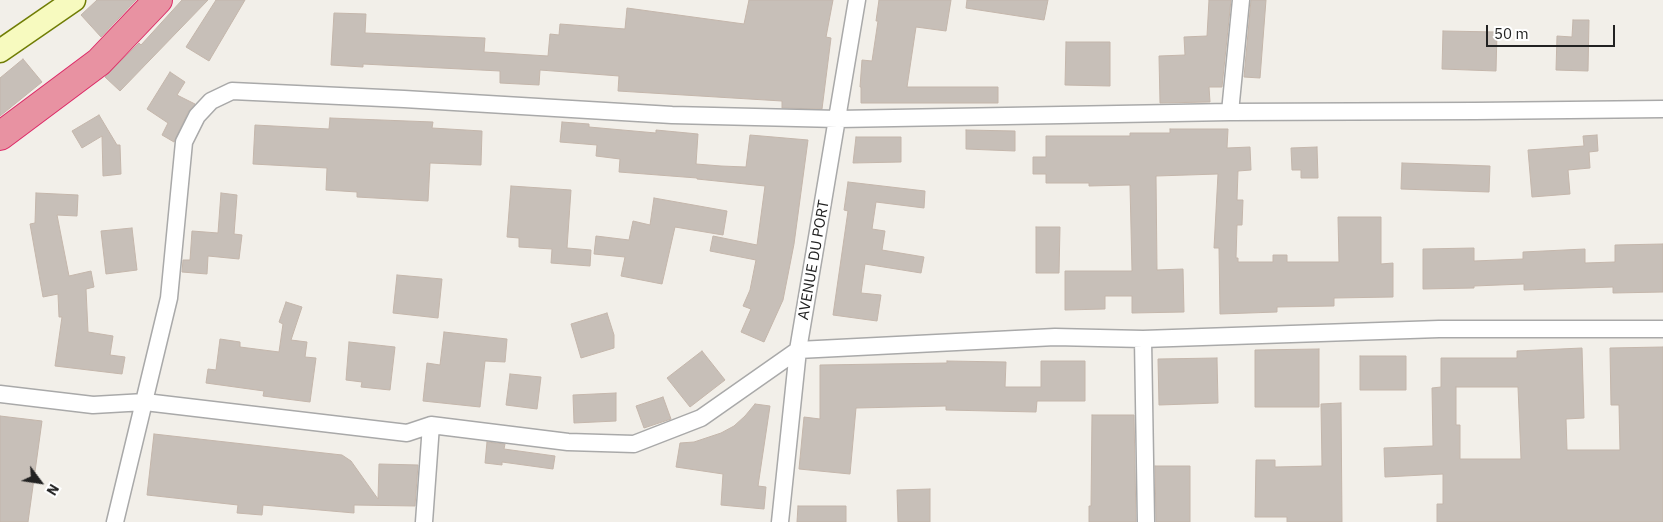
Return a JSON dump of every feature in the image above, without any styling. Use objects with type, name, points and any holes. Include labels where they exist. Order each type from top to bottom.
[{"type":"highway","points":[[0,136],[98,62],[158,0]]},
{"type":"main road","points":[[0,51],[74,0]]},
{"type":"street","name":"AVENUE DU PORT","points":[[780,522],[798,350],[857,0]]},
{"type":"street","points":[[1230,112],[1241,0]]},
{"type":"street","points":[[116,522],[169,298],[184,142],[196,116],[211,100],[232,91],[672,115],[838,119],[1230,112],[1663,109]]},
{"type":"street","points":[[0,394],[93,405],[145,402],[407,433],[431,426],[568,442],[634,444],[701,418],[798,350],[1055,337],[1143,338],[1439,329],[1663,329]]},
{"type":"street","points":[[1143,338],[1146,522]]},
{"type":"street","points":[[424,522],[431,426]]},
{"type":"building","points":[[97,0],[136,0],[101,37],[81,15]]},
{"type":"building","points":[[182,0],[208,0],[120,91],[105,77],[139,43],[141,45]]},
{"type":"building","points":[[216,0],[245,0],[209,61],[186,47]]},
{"type":"building","points":[[749,0],[833,0],[826,37],[831,38],[822,109],[782,108],[782,101],[618,91],[619,76],[540,70],[539,85],[500,83],[500,71],[363,64],[363,67],[331,65],[334,13],[366,14],[365,33],[485,38],[484,52],[548,56],[550,34],[559,35],[560,24],[625,29],[627,8],[744,24]]},
{"type":"building","points":[[879,0],[951,0],[946,31],[916,27],[907,87],[998,87],[998,103],[861,103],[862,60],[872,61]]},
{"type":"building","points":[[967,0],[1048,0],[1044,20],[966,8]]},
{"type":"building","points":[[1209,0],[1231,0],[1222,87],[1209,87],[1210,102],[1160,103],[1159,56],[1185,55],[1184,37],[1207,36]]},
{"type":"building","points":[[1251,0],[1266,0],[1260,78],[1244,77]]},
{"type":"building","points":[[1573,20],[1589,20],[1588,71],[1556,70],[1557,36],[1572,37]]},
{"type":"building","points":[[1443,31],[1497,32],[1496,71],[1442,69]]},
{"type":"building","points":[[1066,42],[1110,42],[1110,86],[1065,85]]},
{"type":"building","points":[[23,59],[42,82],[0,116],[0,78]]},
{"type":"building","points":[[170,72],[185,82],[177,95],[195,104],[188,112],[174,142],[162,135],[168,123],[147,109]]},
{"type":"building","points":[[99,115],[117,145],[120,145],[121,174],[103,176],[102,136],[82,148],[72,131]]},
{"type":"building","points":[[330,118],[433,122],[432,128],[482,131],[481,165],[430,163],[428,201],[357,197],[357,192],[326,190],[327,168],[253,164],[255,125],[329,129]]},
{"type":"building","points":[[562,122],[589,124],[589,127],[656,133],[656,130],[698,134],[696,164],[721,166],[746,167],[750,135],[808,140],[794,244],[783,300],[764,342],[741,332],[751,309],[743,306],[750,290],[756,260],[710,251],[713,236],[757,245],[765,186],[619,172],[620,159],[596,156],[597,145],[560,142]]},
{"type":"building","points":[[1170,129],[1228,129],[1227,148],[1250,147],[1251,170],[1238,171],[1237,200],[1243,200],[1242,225],[1237,225],[1236,258],[1238,258],[1238,262],[1273,262],[1273,255],[1287,255],[1287,262],[1339,262],[1338,217],[1381,217],[1381,264],[1393,263],[1393,297],[1334,298],[1334,306],[1277,307],[1277,312],[1220,314],[1219,248],[1214,248],[1218,174],[1156,176],[1157,270],[1183,269],[1184,312],[1132,313],[1132,296],[1105,296],[1105,309],[1065,310],[1065,271],[1132,271],[1130,185],[1089,186],[1089,183],[1046,183],[1046,174],[1033,174],[1033,157],[1046,157],[1046,136],[1130,136],[1130,133],[1170,133]]},
{"type":"building","points":[[966,130],[1015,131],[1015,151],[966,149]]},
{"type":"building","points":[[1597,135],[1598,151],[1589,152],[1590,168],[1568,170],[1570,194],[1532,197],[1528,150],[1584,146],[1583,136]]},
{"type":"building","points":[[856,137],[901,137],[901,162],[853,163]]},
{"type":"building","points":[[1317,147],[1318,178],[1301,178],[1301,170],[1292,170],[1291,148]]},
{"type":"building","points":[[1402,163],[1490,166],[1489,192],[1401,189]]},
{"type":"building","points":[[848,182],[925,191],[924,208],[876,202],[872,229],[885,231],[882,250],[924,257],[921,273],[865,264],[861,293],[881,295],[877,321],[833,315],[848,211],[844,210]]},
{"type":"building","points":[[511,186],[571,190],[567,248],[591,250],[590,266],[551,263],[552,249],[519,247],[519,238],[507,237]]},
{"type":"building","points":[[36,193],[78,195],[77,216],[57,215],[69,276],[91,271],[94,287],[86,289],[88,332],[113,336],[110,355],[125,357],[122,374],[55,366],[62,317],[59,317],[58,294],[43,297],[30,224],[35,223]]},
{"type":"building","points":[[221,193],[237,195],[234,234],[242,235],[239,259],[208,256],[207,274],[182,272],[183,260],[190,260],[192,231],[218,233]]},
{"type":"building","points":[[654,198],[727,211],[723,235],[675,227],[662,284],[621,276],[625,257],[594,254],[596,236],[629,240],[633,221],[650,225]]},
{"type":"building","points":[[1036,227],[1060,227],[1059,273],[1036,273]]},
{"type":"building","points":[[132,228],[137,270],[106,274],[101,231]]},
{"type":"building","points":[[1663,244],[1663,292],[1613,293],[1613,287],[1524,290],[1524,284],[1474,286],[1474,288],[1423,289],[1423,249],[1474,248],[1474,261],[1523,259],[1523,252],[1585,249],[1585,263],[1615,262],[1615,245]]},
{"type":"building","points":[[397,275],[442,279],[438,318],[393,313]]},
{"type":"building","points":[[286,302],[302,307],[291,340],[307,342],[305,357],[316,358],[310,402],[263,396],[264,391],[206,383],[208,369],[216,370],[220,339],[240,342],[240,347],[279,352],[283,324],[279,322]]},
{"type":"building","points":[[607,313],[614,335],[614,348],[581,358],[571,324]]},
{"type":"building","points":[[444,332],[507,339],[505,362],[485,361],[480,407],[423,401],[427,363],[440,365]]},
{"type":"building","points":[[349,342],[395,347],[390,390],[361,387],[362,382],[346,380]]},
{"type":"building","points":[[1663,347],[1663,522],[1437,522],[1437,504],[1443,504],[1443,474],[1385,477],[1384,448],[1433,446],[1432,388],[1441,387],[1441,358],[1517,358],[1517,351],[1582,348],[1584,418],[1566,419],[1567,450],[1620,450],[1619,405],[1611,405],[1610,348]],"holes":[[[1456,387],[1518,387],[1521,459],[1460,459],[1460,425],[1456,425]]]},
{"type":"building","points":[[1319,349],[1319,407],[1255,407],[1255,350]]},
{"type":"building","points":[[702,351],[725,380],[690,407],[667,378]]},
{"type":"building","points":[[1360,356],[1406,356],[1406,390],[1360,390]]},
{"type":"building","points":[[1217,358],[1218,403],[1159,405],[1158,359]]},
{"type":"building","points":[[947,361],[1006,362],[1005,387],[1041,387],[1041,361],[1085,361],[1085,401],[1037,401],[1036,412],[946,410],[946,406],[856,408],[850,474],[799,469],[804,417],[820,419],[820,365],[947,363]]},
{"type":"building","points":[[510,374],[541,377],[537,409],[506,405]]},
{"type":"building","points":[[616,393],[616,421],[574,423],[573,395]]},
{"type":"building","points":[[663,397],[671,419],[644,428],[636,406]]},
{"type":"building","points":[[1341,403],[1342,522],[1287,522],[1287,517],[1255,517],[1256,460],[1275,460],[1275,467],[1322,466],[1321,404]]},
{"type":"building","points":[[755,404],[770,406],[758,486],[766,487],[764,509],[721,505],[723,474],[676,467],[680,443],[694,442],[721,433],[734,426]]},
{"type":"building","points":[[1092,415],[1134,415],[1136,522],[1089,522],[1089,506],[1091,506]]},
{"type":"building","points":[[0,416],[42,421],[28,522],[0,522]]},
{"type":"building","points":[[154,434],[342,455],[351,461],[378,499],[379,464],[418,465],[415,506],[354,505],[354,513],[263,505],[262,515],[237,513],[238,505],[147,495]]},
{"type":"building","points":[[487,442],[505,444],[504,449],[555,456],[553,469],[502,462],[502,465],[485,463]]},
{"type":"building","points":[[1155,466],[1190,466],[1190,522],[1156,522]]},
{"type":"building","points":[[930,489],[930,522],[898,522],[897,490]]},
{"type":"building","points":[[798,506],[846,506],[846,522],[797,522]]}]
